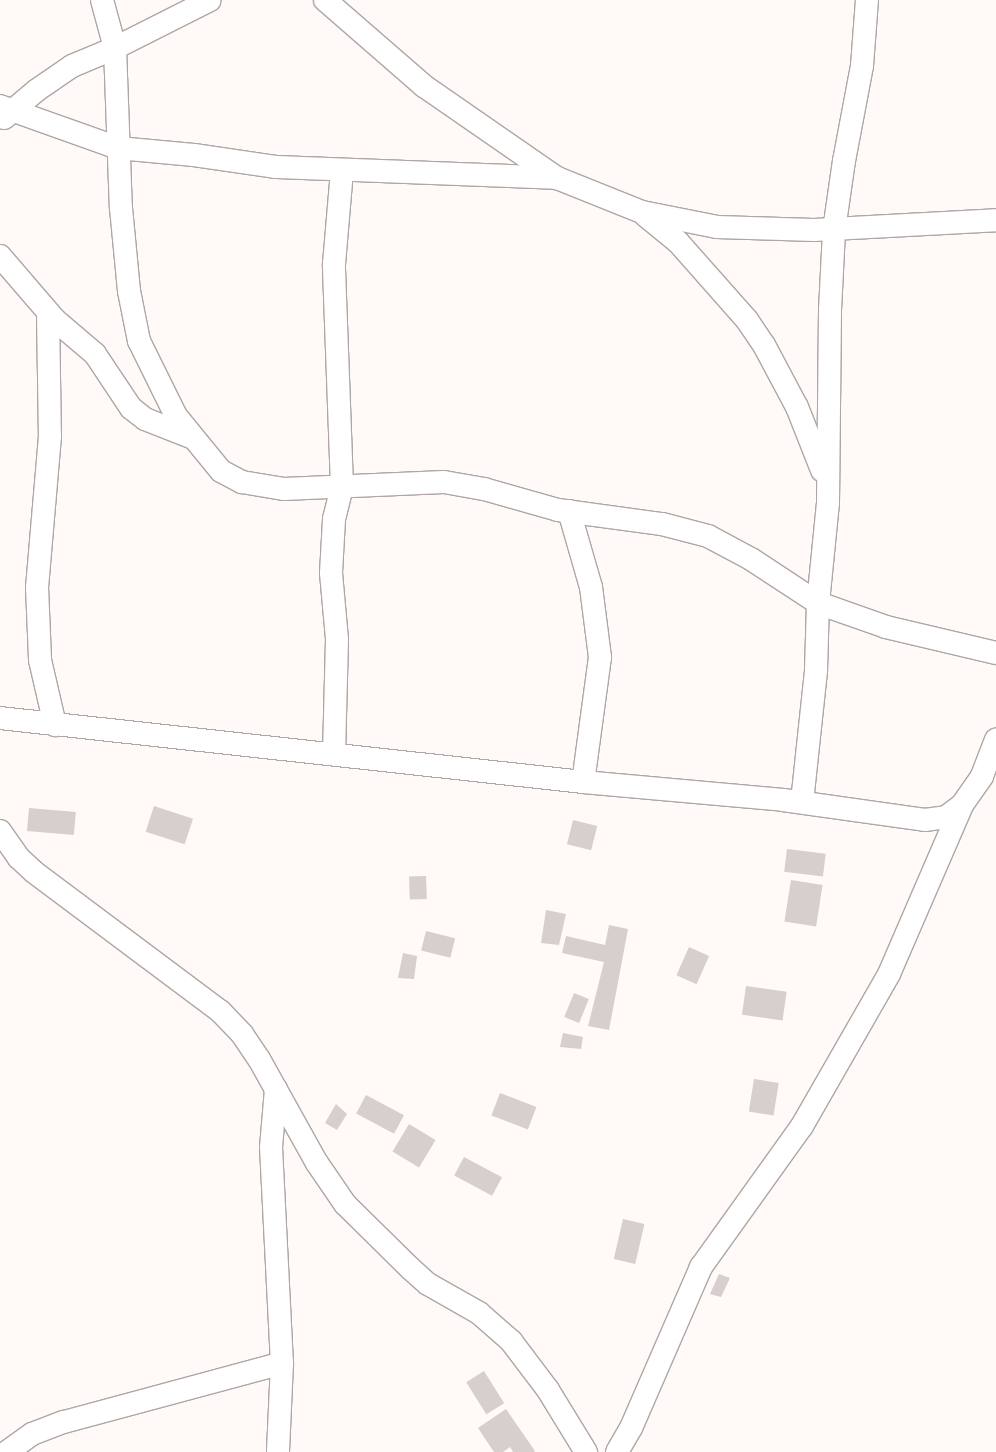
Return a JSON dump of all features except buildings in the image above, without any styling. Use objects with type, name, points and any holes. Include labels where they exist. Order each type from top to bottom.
[{"type":"street","points":[[102,0],[115,48],[118,148],[127,268],[139,341],[176,416],[221,471],[242,482],[284,489],[444,482],[484,489],[569,511],[662,524],[708,536],[751,559],[818,603],[886,627],[996,653]]},
{"type":"street","points":[[4,113],[72,66],[115,48],[210,0]]},
{"type":"street","points":[[325,0],[424,86],[557,178],[642,212],[717,227],[834,230],[996,220]]},
{"type":"street","points":[[802,802],[816,670],[818,603],[828,489],[830,310],[834,230],[844,161],[862,66],[867,0]]},
{"type":"street","points":[[4,113],[118,148],[194,155],[275,167],[342,171],[557,178]]},
{"type":"street","points":[[334,754],[337,639],[331,573],[334,520],[342,487],[334,264],[342,171]]},
{"type":"street","points":[[642,212],[678,242],[700,265],[747,320],[764,345],[815,448],[828,489]]},
{"type":"street","points":[[0,256],[48,313],[95,354],[131,408],[145,419],[193,438]]},
{"type":"street","points":[[48,313],[50,436],[37,587],[40,660],[55,725]]},
{"type":"street","points":[[569,511],[591,587],[600,657],[583,782]]},
{"type":"street","points":[[0,718],[583,782],[802,802],[925,820],[946,817],[962,805]]},
{"type":"street","points":[[617,1452],[631,1428],[701,1267],[802,1126],[889,974],[962,805],[982,776],[996,740]]},
{"type":"street","points":[[0,831],[19,858],[34,872],[220,1012],[242,1034],[276,1089],[317,1163],[345,1204],[428,1284],[479,1313],[511,1341],[548,1390],[586,1452]]},
{"type":"street","points":[[276,1089],[271,1147],[282,1363],[278,1452]]},
{"type":"street","points":[[7,1452],[32,1434],[64,1422],[282,1363]]}]
